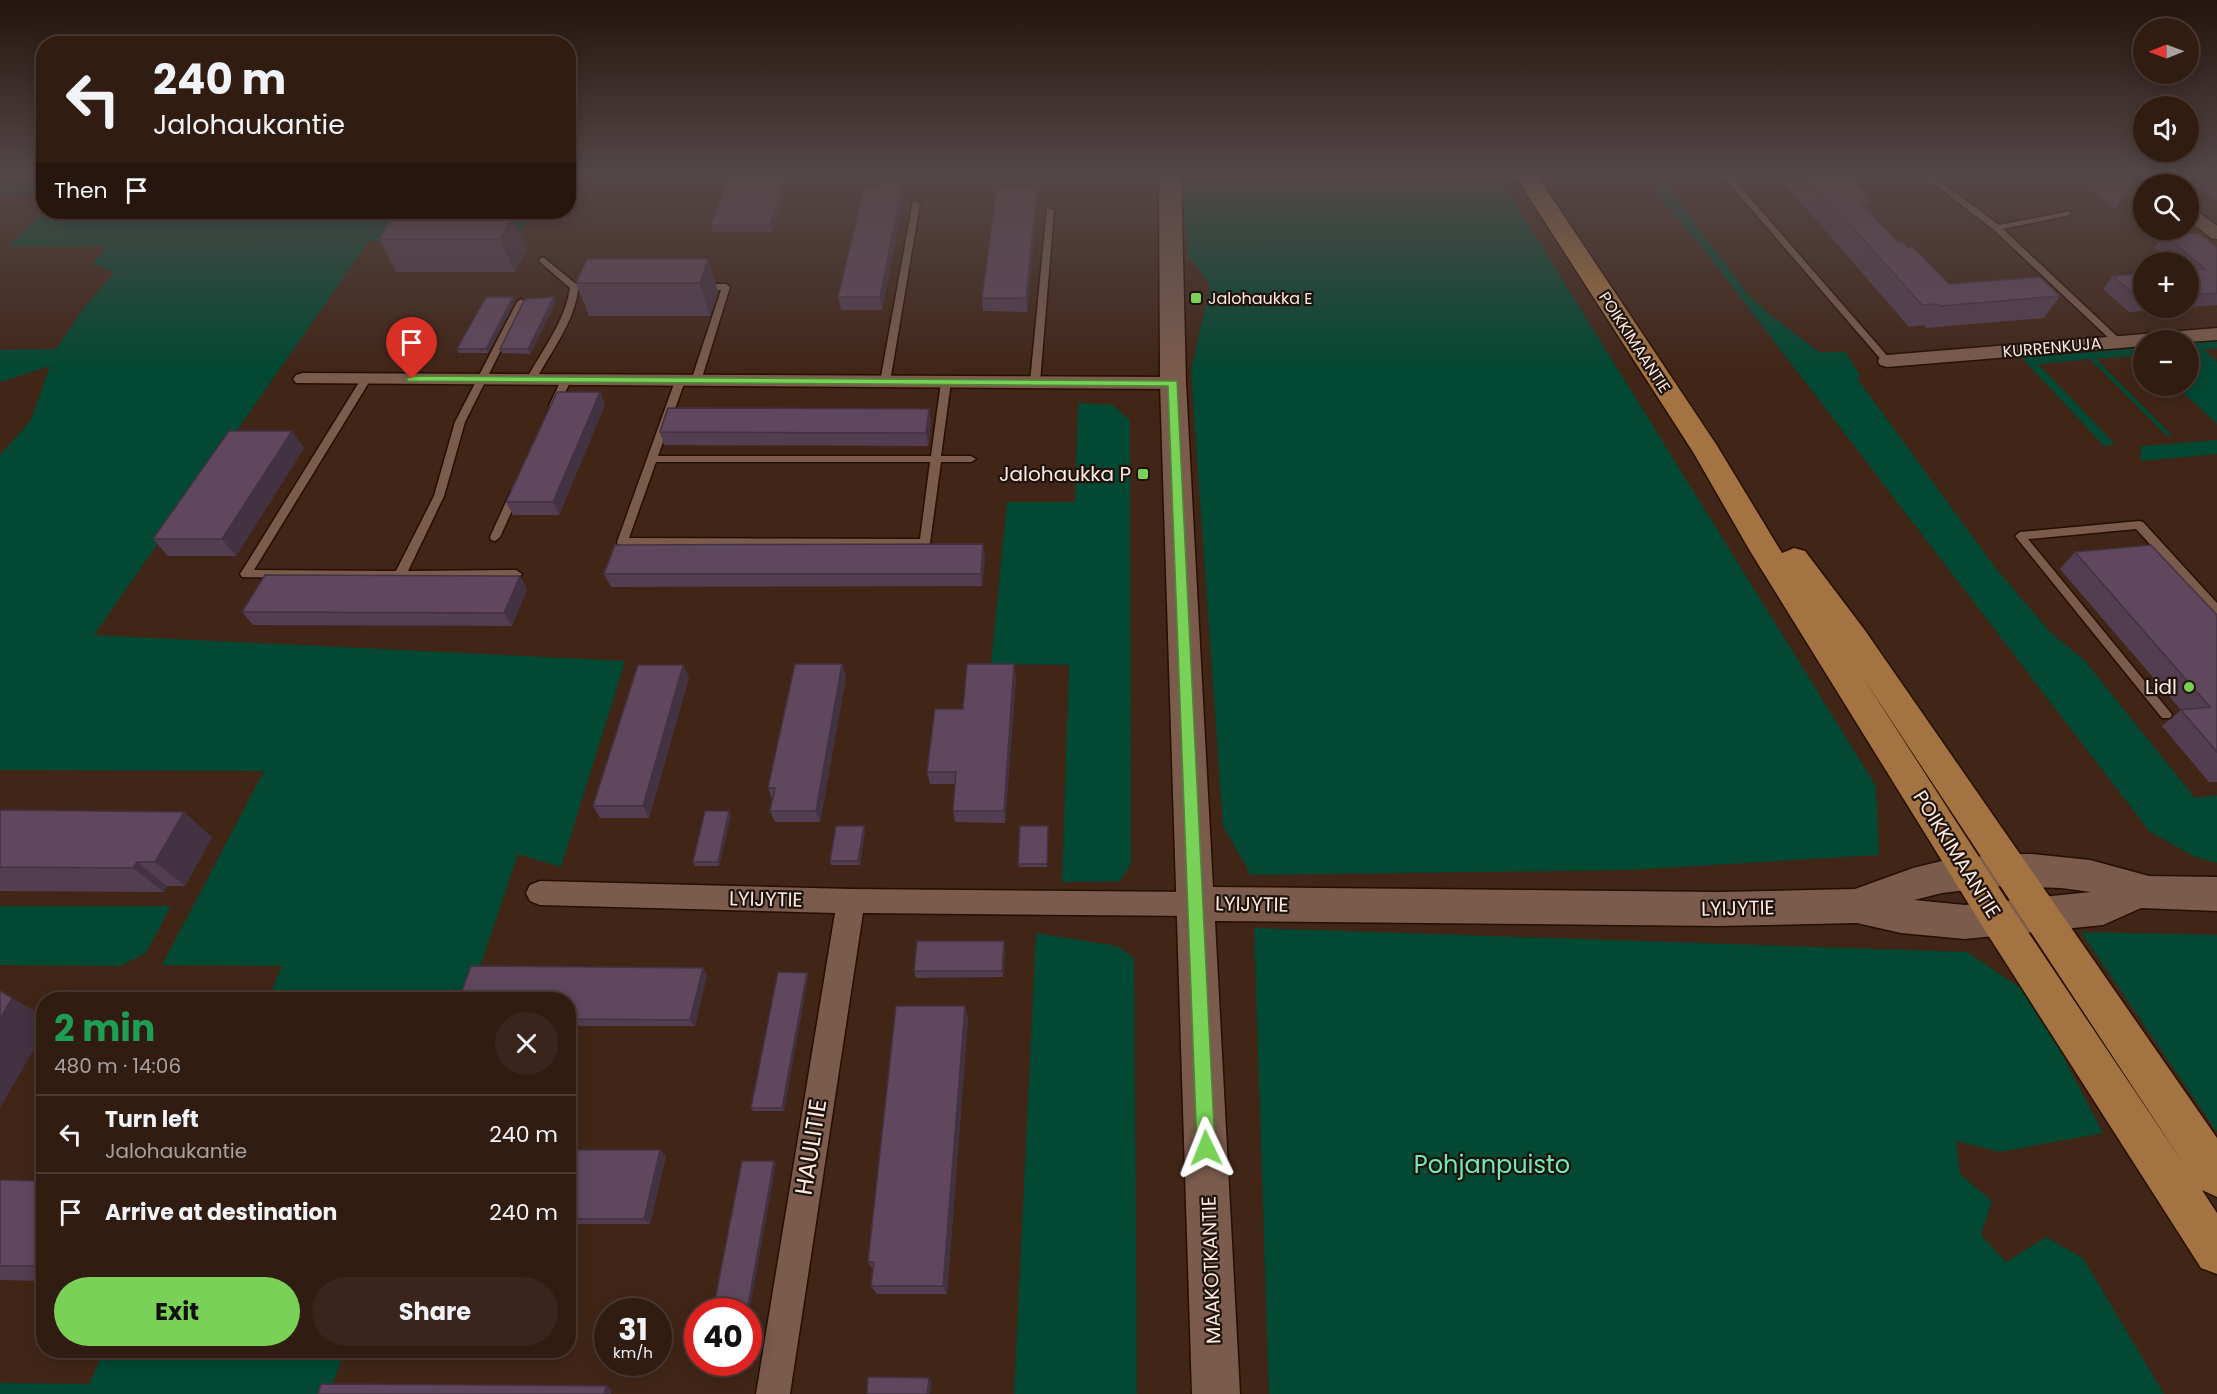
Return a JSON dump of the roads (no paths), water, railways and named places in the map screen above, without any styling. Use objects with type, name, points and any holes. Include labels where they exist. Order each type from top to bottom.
[{"type":"main road","name":"POIKKIMAANTIE","points":[[1568,239],[1706,450],[1761,544],[1999,920],[2217,1252]]},
{"type":"main road","name":"POIKKIMAANTIE","points":[[1706,450],[1853,637],[2217,1175]]},
{"type":"street","name":"MAAKOTKANTIE","points":[[1171,239],[1173,383],[1215,1394]]},
{"type":"street","name":"KURRENKUJA","points":[[1887,361],[2217,334]]},
{"type":"street","points":[[303,378],[1173,383]]},
{"type":"street","name":"LYIJYTIE","points":[[1857,906],[1884,892],[1920,880],[2012,870],[2048,870],[2093,877],[2139,891]]},
{"type":"street","points":[[2139,891],[2217,894]]},
{"type":"street","name":"LYIJYTIE","points":[[540,893],[851,901],[1719,909],[1857,906],[1901,916],[1965,922],[2103,908],[2139,891]]},
{"type":"street","name":"HAULITIE","points":[[773,1394],[851,901]]},
{"type":"lane","points":[[885,382],[910,239]]},
{"type":"lane","points":[[1035,382],[1047,239]]},
{"type":"lane","points":[[1781,239],[1887,361]]},
{"type":"lane","points":[[2009,239],[2118,342]]},
{"type":"lane","points":[[543,260],[574,287],[597,287]]},
{"type":"lane","points":[[531,380],[564,319],[574,297],[574,287]]},
{"type":"lane","points":[[691,287],[726,287],[688,381],[652,459],[622,543],[926,543],[946,382]]},
{"type":"lane","points":[[400,575],[440,496],[460,422],[521,302]]},
{"type":"lane","points":[[366,379],[246,574],[516,574]]},
{"type":"lane","points":[[551,412],[566,380]]},
{"type":"lane","points":[[652,459],[971,459]]},
{"type":"lane","points":[[495,537],[518,485]]},
{"type":"lane","points":[[2166,715],[2020,536],[2139,525],[2217,610]]},
{"type":"place","name":"Jalohaukka E","points":[[1196,298]]},
{"type":"place","name":"Jalohaukka P","points":[[1143,474]]},
{"type":"place","name":"Lidl","points":[[2189,687]]},
{"type":"park label","name":"Pohjanpuisto","points":[[1492,1165]]}]
